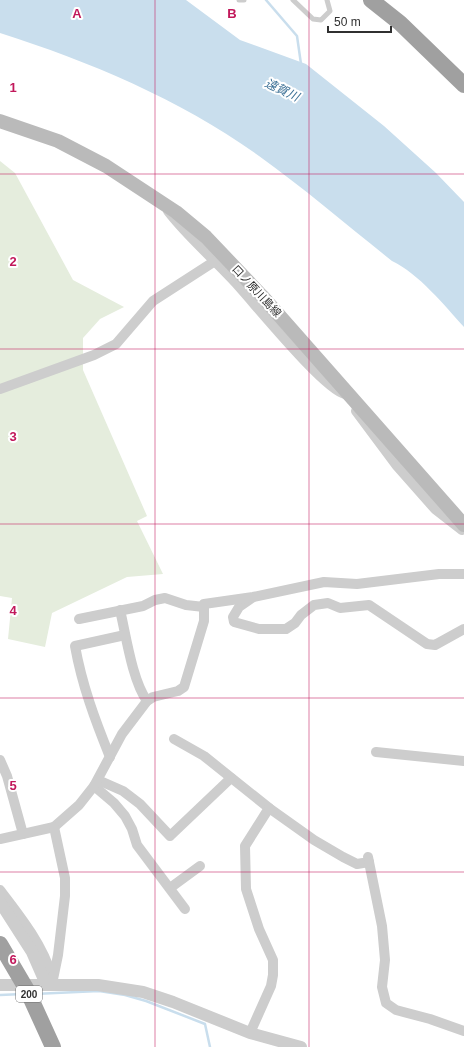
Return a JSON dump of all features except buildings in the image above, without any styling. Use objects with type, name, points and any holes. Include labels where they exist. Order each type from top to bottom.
[{"type":"highway","points":[[371,0],[400,23],[464,86]]},
{"type":"highway","name":"200","points":[[0,944],[27,990],[53,1047]]},
{"type":"highway","name":"200","points":[[0,962],[21,999],[43,1047]]},
{"type":"main road","name":"口ノ原川島線","points":[[0,121],[58,141],[106,166],[160,202],[206,237],[267,301],[464,525]]},
{"type":"street","points":[[160,202],[312,368],[340,393],[349,395],[351,405],[397,466],[435,509],[464,531]]},
{"type":"street","points":[[0,389],[94,355],[116,344],[154,301],[215,261]]},
{"type":"street","points":[[0,839],[54,827],[79,806],[96,783],[122,734],[146,700],[153,696],[178,691],[184,687],[204,621],[204,607],[207,603],[253,597],[324,582],[357,584],[439,574],[464,574]]},
{"type":"street","points":[[253,597],[239,608],[233,617],[234,622],[259,629],[286,629],[295,623],[308,608],[323,603],[340,608],[369,605],[427,644],[435,645],[464,629]]},
{"type":"street","points":[[78,619],[143,606],[155,600],[165,598],[186,606],[204,607]]},
{"type":"street","points":[[120,610],[125,635],[141,692],[146,700]]},
{"type":"street","points":[[110,757],[90,709],[80,673],[75,646],[125,635]]},
{"type":"street","points":[[174,739],[204,756],[269,808],[314,840],[357,864],[369,859],[382,926],[385,960],[382,987],[386,1004],[396,1010],[430,1019],[464,1032]]},
{"type":"street","points":[[376,752],[464,762]]},
{"type":"street","points":[[0,760],[7,776],[23,834]]},
{"type":"street","points":[[96,783],[123,791],[140,804],[170,836],[231,778]]},
{"type":"street","points":[[96,783],[125,816],[132,829],[137,845],[185,909]]},
{"type":"street","points":[[250,1033],[271,986],[273,960],[259,929],[246,889],[245,846],[269,808]]},
{"type":"street","points":[[50,982],[58,955],[65,896],[65,878],[54,827]]},
{"type":"street","points":[[170,888],[200,866]]},
{"type":"street","points":[[0,890],[15,908],[42,952],[50,982]]},
{"type":"street","points":[[0,902],[50,982]]},
{"type":"street","points":[[0,985],[50,982],[98,985],[143,992],[173,1002],[250,1033],[301,1047]]},
{"type":"lane","points":[[239,0],[244,0]]},
{"type":"lane","points":[[293,0],[313,19],[321,20],[330,11],[327,0]]},
{"type":"green space","points":[[0,161],[15,173],[73,280],[124,307],[100,319],[83,338],[83,370],[147,516],[137,521],[163,574],[127,577],[52,613],[45,647],[8,639],[12,598],[0,596]]},
{"type":"water","name":"遠賀川","points":[[0,0],[186,0],[240,40],[306,64],[384,126],[436,173],[464,202],[464,327],[440,300],[412,273],[392,261],[310,194],[259,156],[229,136],[167,100],[134,84],[34,44],[0,33]]},
{"type":"waterway","points":[[266,0],[297,36],[301,64]]},
{"type":"waterway","points":[[34,994],[99,991],[125,995],[146,1001],[205,1024],[210,1047]]},
{"type":"waterway","points":[[0,995],[23,994]]}]
